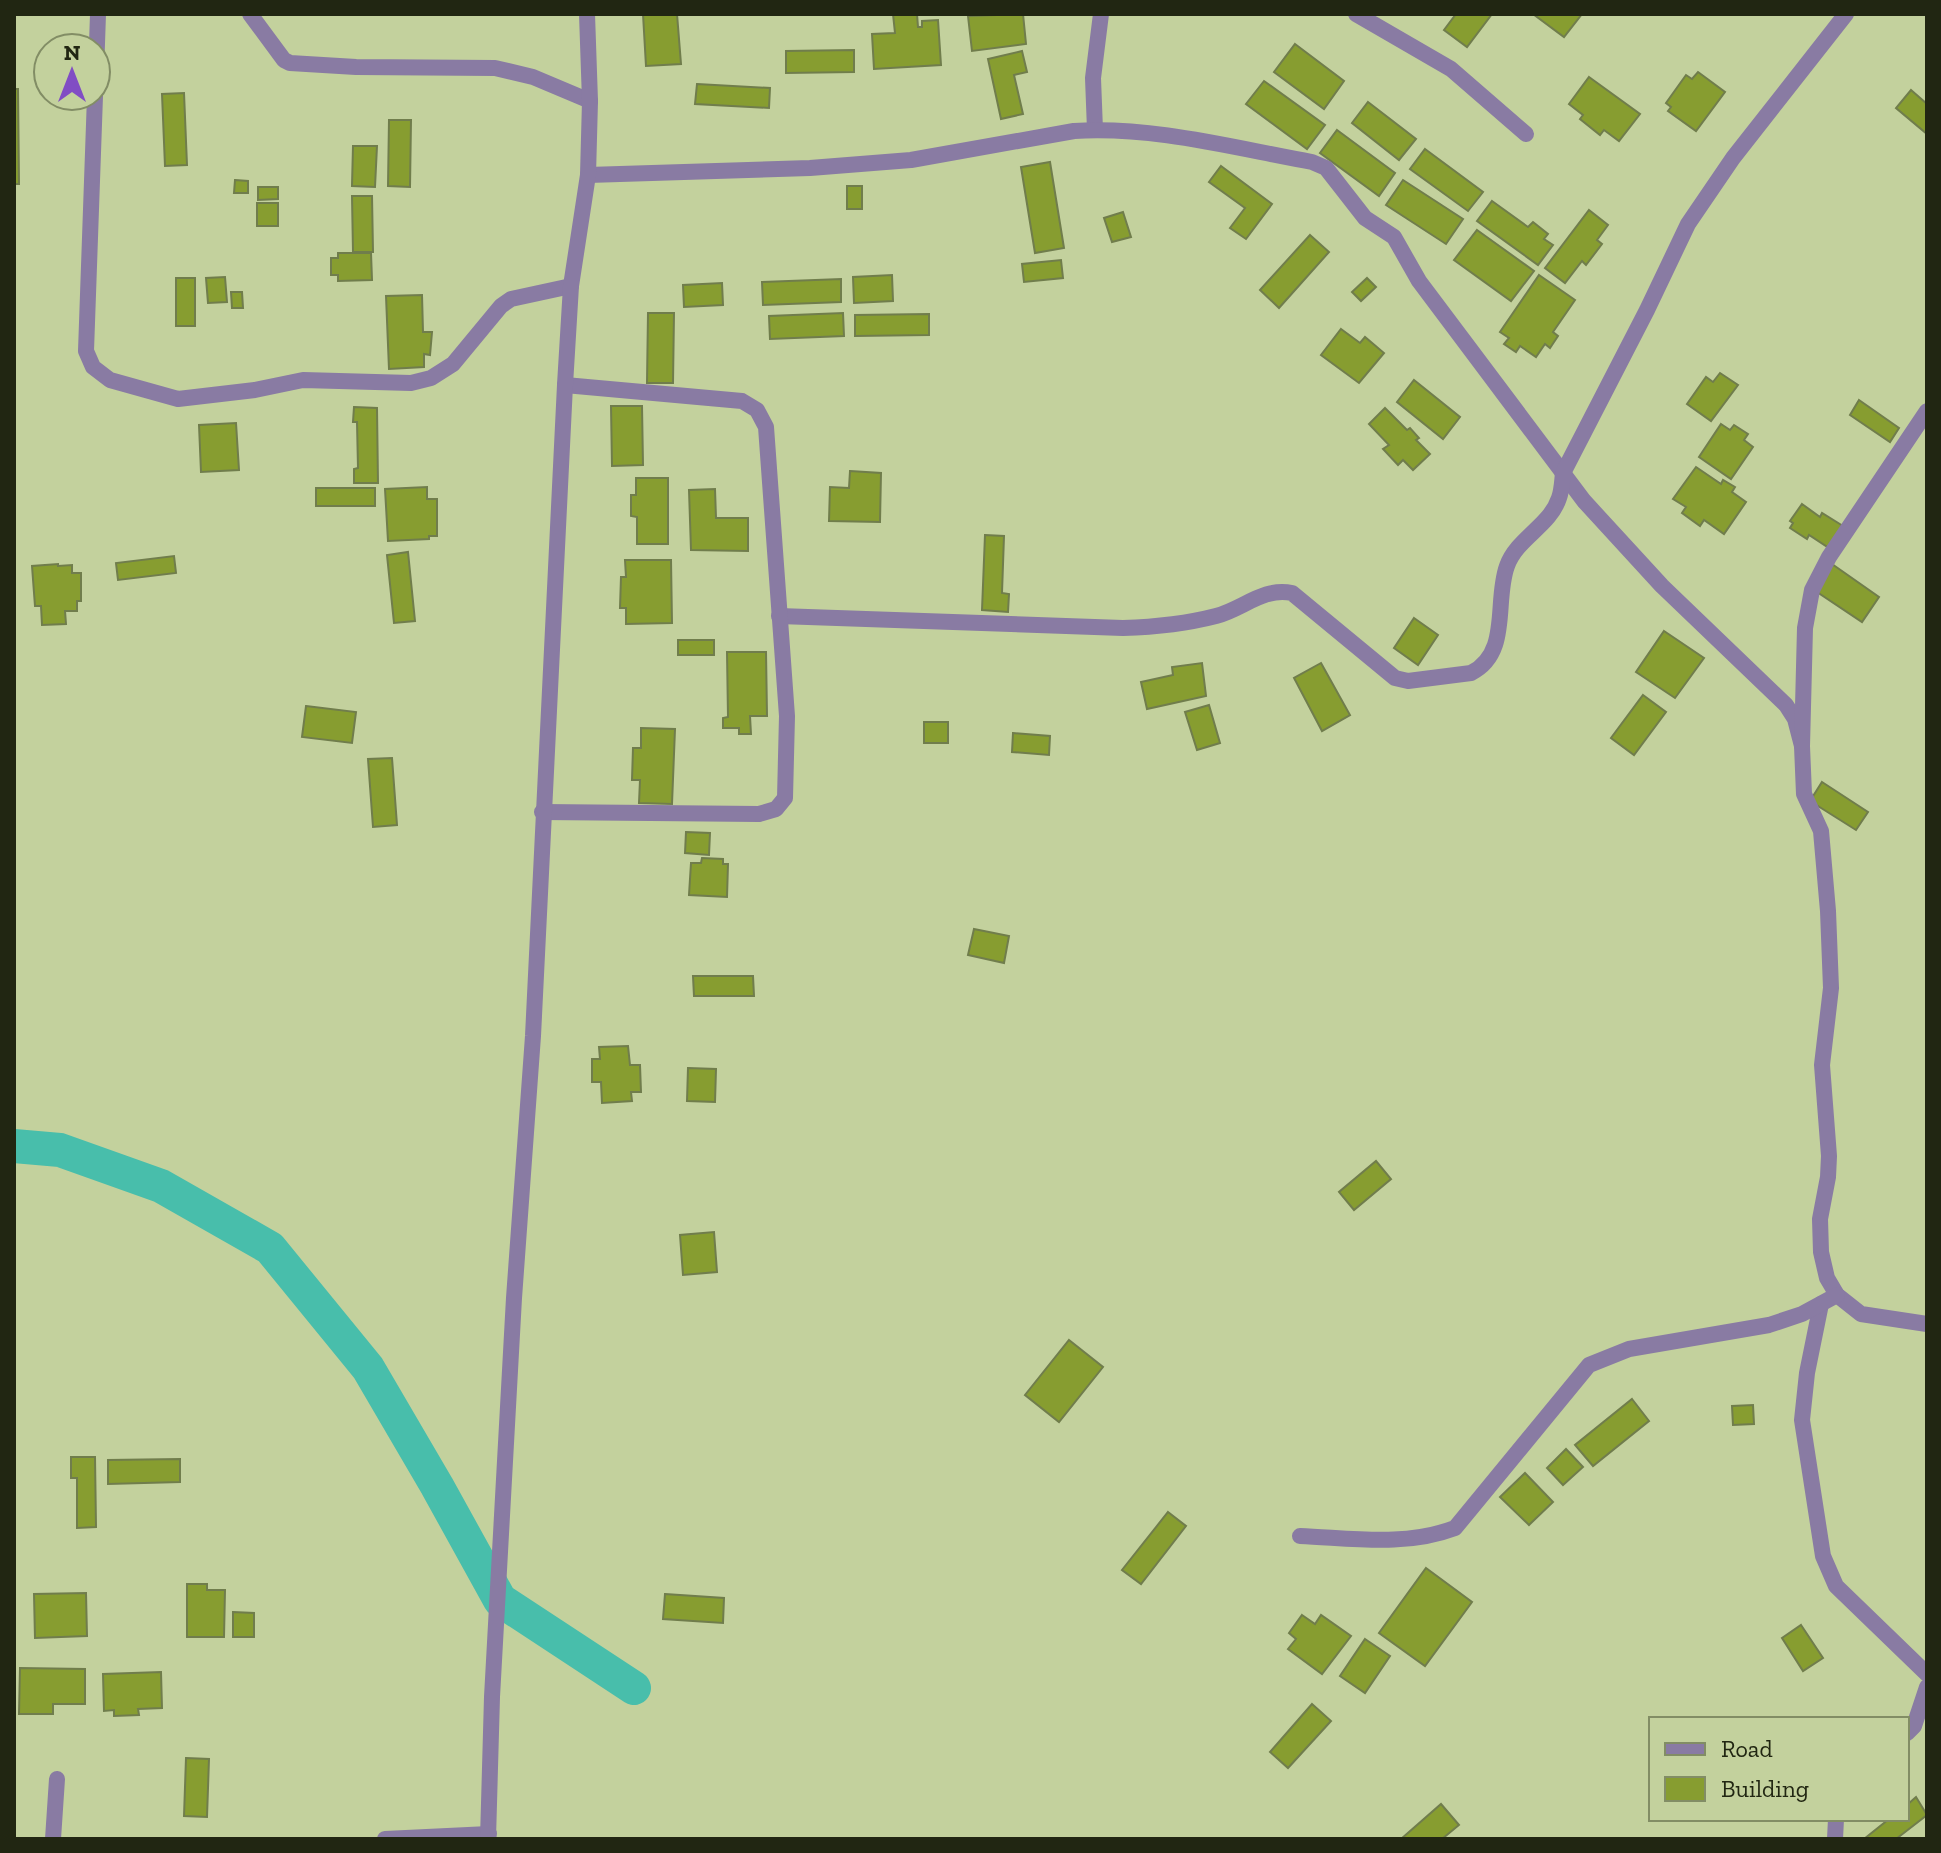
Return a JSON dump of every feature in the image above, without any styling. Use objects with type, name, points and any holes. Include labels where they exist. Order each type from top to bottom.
[{"type":"street","points":[[250,14],[284,60],[290,63],[495,68],[533,77],[590,101]]},
{"type":"street","points":[[385,1839],[488,1837],[492,1697],[514,1298],[533,1036],[565,385],[571,286],[588,175],[590,101],[587,14]]},
{"type":"street","points":[[1095,130],[1093,78],[1101,14]]},
{"type":"street","points":[[1356,14],[1451,69],[1526,134]]},
{"type":"street","points":[[779,616],[1123,628],[1176,626],[1221,614],[1277,590],[1292,593],[1395,678],[1408,681],[1471,673],[1489,660],[1497,640],[1507,564],[1521,543],[1543,524],[1555,507],[1560,497],[1563,473],[1688,224],[1733,158],[1846,14]]},
{"type":"street","points":[[94,112],[86,351],[93,367],[110,380],[178,399],[255,390],[303,380],[411,383],[431,378],[453,364],[501,306],[511,299],[571,286]]},
{"type":"street","points":[[588,175],[810,168],[911,160],[1095,130],[1123,130],[1186,139],[1312,162],[1326,168],[1365,218],[1394,237],[1419,281],[1584,501],[1662,586],[1786,705],[1795,719],[1802,746]]},
{"type":"street","points":[[542,812],[759,814],[776,809],[785,798],[787,716],[766,427],[757,410],[742,401],[565,385]]},
{"type":"street","points":[[1927,411],[1829,557],[1812,590],[1805,628],[1802,746],[1804,794],[1821,831],[1831,988],[1822,1065],[1829,1156],[1820,1219],[1821,1252],[1827,1278],[1837,1295],[1861,1314],[1927,1324]]},
{"type":"street","points":[[1300,1536],[1389,1541],[1429,1538],[1455,1528],[1589,1365],[1629,1349],[1769,1325],[1802,1314],[1837,1295]]},
{"type":"street","points":[[1821,1304],[1807,1373],[1802,1420],[1823,1556],[1836,1586],[1927,1674]]},
{"type":"street","points":[[1909,1731],[1914,1726],[1927,1687]]},
{"type":"street","points":[[53,1839],[57,1779]]},
{"type":"building","points":[[643,14],[677,14],[681,64],[646,66]]},
{"type":"building","points":[[893,14],[917,14],[918,27],[922,27],[922,21],[938,20],[941,65],[874,69],[872,34],[895,33]]},
{"type":"building","points":[[1023,14],[1026,44],[972,51],[968,16]]},
{"type":"building","points":[[1456,14],[1492,14],[1467,47],[1444,30]]},
{"type":"building","points":[[1533,14],[1582,14],[1564,37]]},
{"type":"building","points":[[1295,44],[1344,81],[1324,109],[1274,72]]},
{"type":"building","points":[[854,50],[854,72],[786,73],[786,51]]},
{"type":"building","points":[[1022,51],[1027,72],[1014,75],[1023,114],[1001,119],[988,59]]},
{"type":"building","points":[[1698,72],[1725,92],[1696,131],[1668,111],[1671,107],[1666,103],[1686,75],[1692,79]]},
{"type":"building","points":[[1589,77],[1640,114],[1619,141],[1604,130],[1600,135],[1580,119],[1583,115],[1569,104]]},
{"type":"building","points":[[1264,81],[1325,125],[1307,149],[1246,104]]},
{"type":"building","points":[[697,84],[770,88],[769,108],[695,104]]},
{"type":"building","points":[[14,89],[18,89],[19,184],[14,184]]},
{"type":"building","points":[[1911,90],[1927,104],[1927,134],[1896,108]]},
{"type":"building","points":[[184,93],[187,165],[165,166],[162,94]]},
{"type":"building","points":[[1368,102],[1416,139],[1399,160],[1352,123]]},
{"type":"building","points":[[389,120],[411,120],[410,187],[388,186]]},
{"type":"building","points":[[1337,130],[1395,173],[1379,196],[1320,153]]},
{"type":"building","points":[[353,146],[377,146],[375,187],[352,186]]},
{"type":"building","points":[[1425,149],[1483,192],[1468,211],[1410,169]]},
{"type":"building","points":[[1050,162],[1064,248],[1035,253],[1021,167]]},
{"type":"building","points":[[1221,166],[1272,204],[1246,239],[1230,228],[1245,208],[1209,182]]},
{"type":"building","points":[[235,180],[248,181],[248,193],[234,193]]},
{"type":"building","points":[[1403,180],[1463,219],[1446,244],[1386,205]]},
{"type":"building","points":[[847,186],[862,186],[862,209],[847,209]]},
{"type":"building","points":[[258,187],[278,187],[278,199],[258,200]]},
{"type":"building","points":[[352,196],[372,196],[373,252],[353,252]]},
{"type":"building","points":[[1492,201],[1528,227],[1533,222],[1548,234],[1544,239],[1553,245],[1538,265],[1477,221]]},
{"type":"building","points":[[257,203],[278,203],[278,226],[257,226]]},
{"type":"building","points":[[1589,210],[1608,225],[1597,240],[1602,244],[1586,265],[1582,261],[1565,283],[1545,268]]},
{"type":"building","points":[[1123,212],[1131,237],[1112,242],[1104,218]]},
{"type":"building","points":[[1477,230],[1534,271],[1511,301],[1454,260]]},
{"type":"building","points":[[1310,235],[1329,252],[1279,308],[1260,290]]},
{"type":"building","points":[[338,253],[371,253],[372,280],[338,281],[338,275],[331,275],[331,258],[338,258]]},
{"type":"building","points":[[1061,260],[1063,278],[1024,282],[1022,264]]},
{"type":"building","points":[[892,275],[893,301],[854,303],[853,277]]},
{"type":"building","points":[[1539,275],[1575,300],[1553,332],[1558,336],[1550,348],[1545,344],[1536,357],[1520,346],[1516,352],[1504,344],[1509,338],[1500,332]]},
{"type":"building","points":[[225,277],[227,302],[208,303],[206,278]]},
{"type":"building","points":[[176,278],[195,278],[195,326],[176,326]]},
{"type":"building","points":[[1367,278],[1376,287],[1361,301],[1352,292]]},
{"type":"building","points":[[841,279],[841,302],[763,305],[762,282]]},
{"type":"building","points":[[722,283],[723,305],[684,307],[683,285]]},
{"type":"building","points":[[231,292],[242,292],[243,308],[232,308]]},
{"type":"building","points":[[422,295],[423,332],[432,332],[430,355],[424,354],[424,367],[389,369],[386,296]]},
{"type":"building","points":[[648,313],[674,313],[673,383],[647,383]]},
{"type":"building","points":[[843,313],[844,336],[770,339],[769,316]]},
{"type":"building","points":[[929,314],[929,335],[855,336],[855,315]]},
{"type":"building","points":[[1341,329],[1360,343],[1365,337],[1384,353],[1359,383],[1321,355]]},
{"type":"building","points":[[1720,373],[1738,385],[1711,421],[1687,404],[1706,377],[1713,382]]},
{"type":"building","points":[[1414,380],[1460,417],[1443,439],[1397,402]]},
{"type":"building","points":[[1859,400],[1899,428],[1890,442],[1850,415]]},
{"type":"building","points":[[611,406],[642,406],[643,465],[612,466]]},
{"type":"building","points":[[354,407],[377,408],[378,483],[354,483],[354,469],[358,468]]},
{"type":"building","points":[[1385,408],[1407,430],[1410,428],[1419,438],[1416,440],[1430,454],[1413,470],[1403,460],[1398,465],[1383,449],[1389,445],[1369,424]]},
{"type":"building","points":[[236,423],[239,470],[201,472],[199,425]]},
{"type":"building","points":[[1721,424],[1730,430],[1734,425],[1748,434],[1744,440],[1753,447],[1731,479],[1699,457]]},
{"type":"building","points":[[1696,467],[1721,484],[1723,480],[1735,487],[1732,492],[1746,502],[1724,534],[1704,520],[1700,526],[1682,513],[1686,507],[1673,499]]},
{"type":"building","points":[[850,471],[881,473],[880,522],[829,521],[830,487],[849,488]]},
{"type":"building","points":[[636,478],[668,478],[668,544],[637,544],[637,517],[631,516],[631,495],[636,495]]},
{"type":"building","points":[[427,487],[427,499],[437,499],[437,536],[388,541],[385,489]]},
{"type":"building","points":[[316,488],[375,488],[375,506],[316,506]]},
{"type":"building","points":[[715,489],[716,518],[748,518],[748,551],[691,550],[689,490]]},
{"type":"building","points":[[1802,504],[1820,517],[1822,513],[1843,526],[1829,548],[1809,535],[1807,539],[1790,528],[1793,523],[1790,521]]},
{"type":"building","points":[[985,535],[1004,536],[1002,593],[1009,594],[1008,612],[982,610]]},
{"type":"building","points":[[408,552],[415,621],[394,623],[387,555]]},
{"type":"building","points":[[174,556],[176,573],[118,580],[116,563]]},
{"type":"building","points":[[625,560],[671,560],[672,623],[626,624],[626,608],[620,608],[621,577],[626,577]]},
{"type":"building","points":[[1832,564],[1879,597],[1862,622],[1814,590]]},
{"type":"building","points":[[72,565],[72,573],[81,573],[81,601],[77,601],[77,611],[65,611],[66,624],[42,625],[41,606],[35,606],[32,566]]},
{"type":"building","points":[[1414,618],[1438,635],[1418,665],[1394,648]]},
{"type":"building","points":[[1664,631],[1704,658],[1675,698],[1636,672]]},
{"type":"building","points":[[678,640],[714,640],[714,655],[678,655]]},
{"type":"building","points":[[727,652],[766,652],[767,716],[750,716],[751,734],[739,734],[739,728],[723,728],[723,718],[728,717]]},
{"type":"building","points":[[1202,663],[1206,696],[1147,709],[1141,682],[1173,675],[1172,667]]},
{"type":"building","points":[[1321,663],[1350,715],[1322,731],[1294,678]]},
{"type":"building","points":[[1643,695],[1666,712],[1634,755],[1611,738]]},
{"type":"building","points":[[1209,705],[1220,743],[1197,750],[1185,712]]},
{"type":"building","points":[[306,706],[356,712],[352,743],[302,737]]},
{"type":"building","points":[[924,722],[948,722],[948,743],[924,743]]},
{"type":"building","points":[[641,728],[675,729],[672,804],[639,803],[640,780],[632,780],[633,748],[641,748]]},
{"type":"building","points":[[1013,733],[1050,736],[1049,755],[1012,752]]},
{"type":"building","points":[[392,758],[397,825],[373,827],[368,759]]},
{"type":"building","points":[[1822,782],[1868,812],[1856,830],[1810,801]]},
{"type":"building","points":[[686,832],[710,833],[709,855],[685,853]]},
{"type":"building","points":[[702,858],[723,859],[723,864],[728,864],[727,897],[689,895],[691,863],[701,863]]},
{"type":"building","points":[[974,929],[1009,936],[1004,963],[968,955]]},
{"type":"building","points":[[693,976],[753,976],[754,996],[694,996]]},
{"type":"building","points":[[628,1046],[630,1065],[640,1065],[641,1092],[631,1092],[632,1101],[602,1103],[601,1082],[592,1082],[592,1059],[600,1059],[599,1047]]},
{"type":"building","points":[[688,1068],[716,1069],[715,1102],[687,1101]]},
{"type":"building","points":[[1376,1161],[1391,1179],[1354,1210],[1339,1192]]},
{"type":"building","points":[[714,1232],[717,1272],[683,1275],[680,1235]]},
{"type":"building","points":[[1069,1340],[1103,1367],[1059,1422],[1025,1395]]},
{"type":"building","points":[[1632,1399],[1649,1421],[1593,1466],[1575,1445]]},
{"type":"building","points":[[1753,1405],[1754,1424],[1733,1425],[1732,1406]]},
{"type":"building","points":[[1566,1449],[1583,1467],[1563,1485],[1547,1468]]},
{"type":"building","points":[[71,1457],[95,1457],[96,1527],[77,1528],[77,1478],[71,1478]]},
{"type":"building","points":[[180,1459],[180,1482],[108,1484],[108,1460]]},
{"type":"building","points":[[1525,1473],[1553,1502],[1529,1525],[1500,1497]]},
{"type":"building","points":[[1168,1512],[1186,1526],[1141,1584],[1122,1570]]},
{"type":"building","points":[[1426,1568],[1472,1602],[1425,1666],[1379,1633]]},
{"type":"building","points":[[187,1584],[207,1584],[207,1590],[225,1590],[224,1637],[187,1637]]},
{"type":"building","points":[[86,1593],[87,1636],[35,1638],[34,1594]]},
{"type":"building","points":[[665,1594],[724,1598],[723,1623],[663,1619]]},
{"type":"building","points":[[233,1612],[254,1613],[254,1637],[233,1637]]},
{"type":"building","points":[[1302,1615],[1315,1624],[1321,1615],[1351,1636],[1322,1674],[1288,1649],[1296,1639],[1289,1633]]},
{"type":"building","points":[[1801,1625],[1823,1658],[1803,1671],[1782,1638]]},
{"type":"building","points":[[1365,1639],[1390,1656],[1365,1693],[1340,1676]]},
{"type":"building","points":[[20,1668],[85,1669],[85,1704],[53,1704],[53,1714],[19,1714]]},
{"type":"building","points":[[161,1672],[162,1708],[138,1709],[139,1715],[114,1716],[114,1710],[104,1711],[103,1674]]},
{"type":"building","points":[[1312,1704],[1331,1721],[1288,1768],[1270,1752]]},
{"type":"building","points":[[186,1758],[209,1759],[207,1817],[184,1816]]},
{"type":"building","points":[[1916,1797],[1927,1815],[1896,1839],[1864,1839],[1886,1821],[1909,1821],[1909,1803]]},
{"type":"building","points":[[1441,1804],[1459,1825],[1442,1839],[1401,1839]]},
{"type":"waterway","points":[[14,1146],[60,1150],[161,1186],[270,1248],[368,1368],[500,1600],[634,1688]]}]
